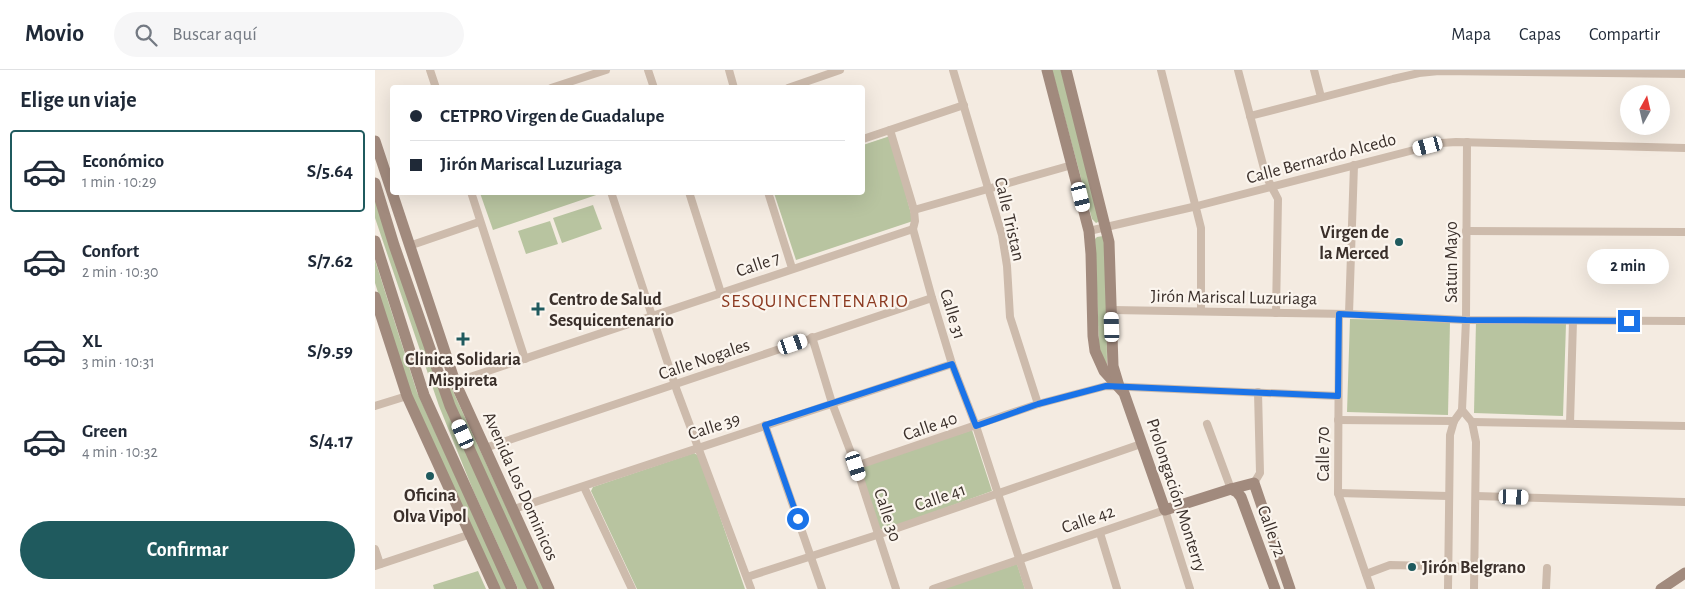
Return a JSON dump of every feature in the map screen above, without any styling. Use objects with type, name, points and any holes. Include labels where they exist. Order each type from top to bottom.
[{"type":"street","points":[[430,70],[435,85]]},
{"type":"street","points":[[576,84],[606,70]]},
{"type":"street","points":[[648,70],[653,85]]},
{"type":"street","points":[[729,70],[733,85]]},
{"type":"street","points":[[797,85],[840,70]]},
{"type":"street","name":"Calle Tristan","points":[[953,70],[1002,235],[1007,266],[1010,317],[1038,404]]},
{"type":"street","points":[[1047,70],[1089,232],[1095,351],[1104,370],[1119,386]]},
{"type":"street","points":[[1066,70],[1106,227],[1111,270],[1113,366],[1119,386]]},
{"type":"street","points":[[1161,70],[1197,206],[1201,228],[1201,311]]},
{"type":"street","points":[[1238,70],[1266,176],[1278,199],[1276,313]]},
{"type":"street","points":[[1314,70],[1321,97]]},
{"type":"street","points":[[1391,70],[1393,79]]},
{"type":"street","points":[[1250,116],[1419,73],[1459,70],[1685,74]]},
{"type":"street","points":[[865,138],[964,105]]},
{"type":"street","name":"Calle 31","points":[[890,130],[914,210],[915,221],[913,229],[932,298],[952,364],[976,426],[1029,589]]},
{"type":"street","name":"Avenida Los Dominicos","points":[[375,141],[390,187]]},
{"type":"street","name":"Calle Bernardo Alcedo","points":[[1089,232],[1441,143],[1467,142],[1685,148]]},
{"type":"street","name":"Satun Mayo","points":[[1462,410],[1466,320],[1467,142]]},
{"type":"street","points":[[914,210],[1072,165]]},
{"type":"street","points":[[1349,314],[1354,165]]},
{"type":"street","name":"Avenida Los Dominicos","points":[[375,183],[443,388],[533,589]]},
{"type":"street","name":"Avenida Los Dominicos","points":[[392,195],[455,382],[549,589]]},
{"type":"street","points":[[472,195],[525,359]]},
{"type":"street","points":[[612,195],[651,317],[751,589]]},
{"type":"street","points":[[690,195],[721,293]]},
{"type":"street","points":[[769,195],[792,268]]},
{"type":"street","points":[[409,246],[479,222]]},
{"type":"street","name":"Calle 7","points":[[443,388],[455,382],[913,229]]},
{"type":"street","points":[[1467,231],[1685,232]]},
{"type":"street","points":[[375,240],[424,395],[512,589]]},
{"type":"street","points":[[375,296],[407,396],[495,589]]},
{"type":"street","name":"Calle Nogales","points":[[485,448],[932,298]]},
{"type":"street","name":"Jirón Mariscal Luzuriaga","points":[[1111,310],[1349,314],[1466,320],[1685,321]]},
{"type":"street","name":"Calle 70","points":[[1339,314],[1338,493],[1371,589]]},
{"type":"street","points":[[1570,423],[1573,321]]},
{"type":"street","name":"Calle 30","points":[[812,338],[832,403],[856,466],[896,589]]},
{"type":"street","name":"Calle 39","points":[[513,509],[952,364]]},
{"type":"street","name":"Calle 40","points":[[856,466],[1038,404],[1106,386],[1338,396]]},
{"type":"street","name":"Prolongación Monterry","points":[[1119,386],[1127,400],[1190,589]]},
{"type":"street","points":[[1258,392],[1260,473],[1254,483],[1290,589]]},
{"type":"street","points":[[375,406],[407,396]]},
{"type":"street","points":[[1447,589],[1450,435],[1454,421],[1462,410],[1472,422],[1476,442],[1474,589]]},
{"type":"street","points":[[1338,420],[1454,421]]},
{"type":"street","points":[[1472,422],[1685,426]]},
{"type":"street","points":[[1207,424],[1231,489]]},
{"type":"street","points":[[765,425],[823,589]]},
{"type":"street","name":"Calle 41","points":[[747,577],[878,535],[1141,444]]},
{"type":"street","name":"Calle 42","points":[[933,589],[1165,510],[1254,483]]},
{"type":"street","points":[[584,487],[632,589]]},
{"type":"street","name":"Calle 72","points":[[1231,489],[1237,492],[1245,506],[1275,589]]},
{"type":"street","points":[[1338,493],[1448,496]]},
{"type":"street","points":[[1476,496],[1685,502]]},
{"type":"street","points":[[1245,506],[1261,502]]},
{"type":"street","points":[[1100,533],[1117,589]]},
{"type":"street","points":[[375,549],[377,565],[471,534]]},
{"type":"street","points":[[1366,574],[1390,565],[1475,567]]},
{"type":"street","points":[[1546,589],[1547,568]]},
{"type":"street","points":[[1661,589],[1685,573]]},
{"type":"green space","points":[[1052,70],[1061,70],[1100,221],[1096,223],[1092,219]]},
{"type":"green space","points":[[890,136],[913,221],[796,260],[775,195],[865,195],[865,144]]},
{"type":"green space","points":[[375,192],[444,402],[529,589],[518,589],[473,490],[439,406],[375,218]]},
{"type":"green space","points":[[481,195],[596,195],[493,230]]},
{"type":"green space","points":[[593,205],[602,229],[562,243],[553,218]]},
{"type":"green space","points":[[550,221],[558,244],[526,254],[518,231]]},
{"type":"green space","points":[[1103,236],[1106,241],[1107,366],[1099,348],[1095,239]]},
{"type":"green space","points":[[375,260],[417,392],[507,589],[499,589],[407,385],[375,283]]},
{"type":"green space","points":[[1350,319],[1450,321],[1448,415],[1347,412]]},
{"type":"green space","points":[[1476,321],[1566,324],[1563,416],[1474,413]]},
{"type":"green space","points":[[451,387],[544,589],[538,589],[446,388]]},
{"type":"green space","points":[[972,430],[992,491],[885,530],[878,528],[861,471],[865,465]]},
{"type":"green space","points":[[694,453],[699,456],[745,589],[637,589],[591,491],[593,487]]},
{"type":"green space","points":[[1017,564],[1025,589],[942,589]]},
{"type":"green space","points":[[478,571],[486,589],[434,589],[433,585]]},
{"type":"place","name":"Virgen de la Merced","points":[[1399,242]]},
{"type":"place","name":"Centro de Salud Sesquicentenario","points":[[538,309]]},
{"type":"place","name":"Clinica Solidaria Mispireta","points":[[463,339]]},
{"type":"place","name":"Oficina Olva Vipol","points":[[430,476]]},
{"type":"place","name":"Jirón Belgrano","points":[[1412,567]]},
{"type":"district","name":"SESQUINCENTENARIO","points":[[815,300]]},
{"type":"route","points":[[798,519],[765,425],[952,364],[976,426],[1038,404],[1106,386],[1338,396],[1339,314],[1466,320],[1629,321]]}]
